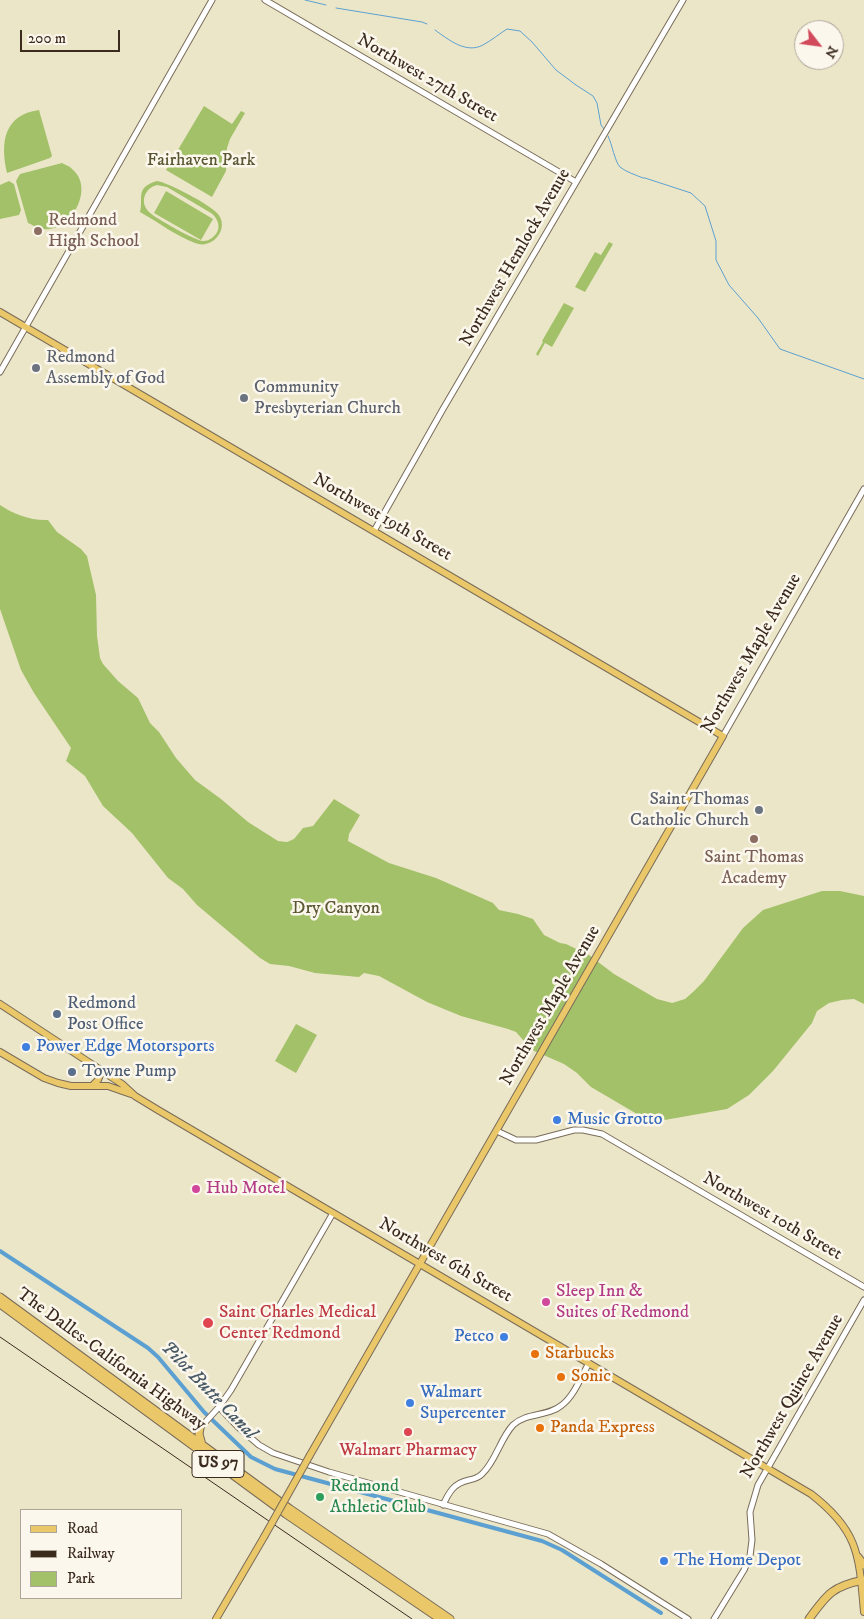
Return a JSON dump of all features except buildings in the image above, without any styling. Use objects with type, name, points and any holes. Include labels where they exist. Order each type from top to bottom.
[{"type":"highway","name":"The Dalles-California Highway","points":[[0,1297],[290,1509],[450,1619]]},
{"type":"highway","name":"The Dalles-California Highway","points":[[0,1304],[286,1514],[440,1619]]},
{"type":"highway","points":[[184,1432],[195,1432],[203,1425]]},
{"type":"highway","points":[[202,1445],[199,1434],[203,1425]]},
{"type":"highway","points":[[858,1557],[864,1565]]},
{"type":"highway","points":[[809,1619],[826,1595],[835,1589],[863,1580]]},
{"type":"main road","name":"Northwest 19th Street","points":[[0,312],[723,736]]},
{"type":"main road","name":"Northwest Maple Avenue","points":[[216,1619],[723,736]]},
{"type":"main road","name":"Northwest 6th Street","points":[[0,1004],[122,1084],[135,1096],[811,1494],[837,1517],[849,1533],[858,1557],[863,1580],[864,1612]]},
{"type":"main road","points":[[0,1052],[44,1078],[58,1083],[71,1086],[108,1086],[135,1096]]},
{"type":"main road","points":[[93,1085],[100,1075],[95,1066]]},
{"type":"street","points":[[0,372],[212,0]]},
{"type":"street","name":"Northwest 27th Street","points":[[265,0],[576,182]]},
{"type":"street","name":"Northwest Hemlock Avenue","points":[[374,531],[683,0]]},
{"type":"street","name":"Northwest Maple Avenue","points":[[723,736],[864,489]]},
{"type":"street","name":"Northwest 10th Street","points":[[497,1131],[516,1140],[536,1140],[574,1130],[602,1134],[864,1287]]},
{"type":"street","points":[[203,1425],[231,1390],[333,1213]]},
{"type":"street","name":"Northwest Quince Avenue","points":[[714,1619],[748,1562],[752,1540],[750,1519],[752,1504],[758,1486],[864,1300]]},
{"type":"street","points":[[443,1505],[450,1490],[456,1484],[478,1477],[487,1468],[514,1424],[525,1417],[562,1405],[572,1394],[589,1363]]},
{"type":"street","points":[[219,1407],[252,1439],[273,1453],[307,1465],[555,1537],[688,1619]]},
{"type":"green space","name":"Fairhaven Park","points":[[204,106],[232,124],[241,111],[245,113],[230,139],[227,148],[226,171],[212,197],[166,170]]},
{"type":"green space","points":[[39,110],[52,156],[7,173],[4,151],[7,132],[18,118]]},
{"type":"green space","points":[[62,163],[71,168],[79,178],[81,188],[80,199],[76,210],[69,219],[59,226],[49,229],[38,228],[28,223],[16,181],[20,174]]},
{"type":"green space","points":[[9,181],[14,184],[21,210],[19,215],[0,219],[0,185]]},
{"type":"green space","points":[[157,181],[170,185],[189,194],[214,210],[221,220],[222,226],[217,237],[207,244],[195,243],[174,233],[140,212],[141,194],[145,187]],"holes":[[[157,185],[167,187],[213,215],[218,225],[218,230],[214,236],[206,241],[199,240],[176,229],[149,212],[144,204],[145,196],[149,189]]]},
{"type":"green space","points":[[166,191],[213,219],[201,240],[154,213]]},
{"type":"green space","points":[[609,242],[613,244],[585,292],[575,287],[595,252],[601,255]]},
{"type":"green space","points":[[564,303],[574,308],[552,347],[545,343],[538,356],[536,354],[542,341]]},
{"type":"green space","name":"Dry Canyon","points":[[0,505],[23,516],[48,520],[57,532],[81,549],[87,556],[96,595],[97,636],[100,658],[103,664],[118,681],[138,698],[150,723],[195,780],[248,822],[278,841],[287,842],[294,839],[303,828],[313,826],[334,799],[360,815],[349,834],[348,841],[389,863],[436,878],[493,903],[499,910],[533,919],[544,935],[589,955],[614,974],[657,999],[672,1003],[685,999],[704,981],[743,928],[763,910],[822,891],[840,891],[864,896],[864,1004],[854,999],[842,1000],[829,1003],[817,1011],[812,1023],[773,1071],[749,1095],[727,1109],[659,1121],[637,1114],[591,1087],[577,1073],[564,1064],[532,1050],[516,1032],[461,1016],[427,1002],[379,976],[364,973],[359,977],[315,973],[289,966],[270,964],[260,958],[197,905],[183,889],[168,878],[132,833],[103,806],[85,776],[66,761],[71,748],[21,670],[0,609]]},
{"type":"green space","points":[[296,1024],[317,1035],[296,1073],[275,1061]]},
{"type":"waterway","points":[[305,0],[326,5]]},
{"type":"waterway","points":[[336,8],[427,24]]},
{"type":"waterway","points":[[435,30],[458,45],[470,48],[483,45],[507,29],[520,31],[556,70],[593,96],[597,103],[601,125],[604,129]]},
{"type":"waterway","points":[[608,136],[622,169],[643,178],[691,193],[705,206],[716,241],[716,260],[729,285],[758,318],[780,349],[864,379]]},
{"type":"waterway","name":"Pilot Butte Canal","points":[[0,1251],[148,1348],[158,1357],[204,1412],[251,1457],[275,1469],[542,1541],[562,1550],[661,1613]]},
{"type":"railway","points":[[0,1337],[412,1619]]},
{"type":"place","name":"Redmond High School","points":[[38,231]]},
{"type":"place","name":"Redmond Assembly of God","points":[[36,368]]},
{"type":"place","name":"Community Presbyterian Church","points":[[244,398]]},
{"type":"place","name":"Saint Thomas Catholic Church","points":[[759,810]]},
{"type":"place","name":"Saint Thomas Academy","points":[[754,839]]},
{"type":"place","name":"Redmond Post Office","points":[[57,1014]]},
{"type":"place","name":"Power Edge Motorsports","points":[[26,1047]]},
{"type":"place","name":"Towne Pump","points":[[72,1072]]},
{"type":"place","name":"Music Grotto","points":[[557,1120]]},
{"type":"place","name":"Hub Motel","points":[[196,1189]]},
{"type":"place","name":"Sleep Inn & Suites of Redmond","points":[[546,1302]]},
{"type":"place","name":"Saint Charles Medical Center Redmond","points":[[208,1323]]},
{"type":"place","name":"Petco","points":[[504,1337]]},
{"type":"place","name":"Starbucks","points":[[535,1354]]},
{"type":"place","name":"Sonic","points":[[561,1377]]},
{"type":"place","name":"Walmart Supercenter","points":[[410,1403]]},
{"type":"place","name":"Panda Express","points":[[540,1428]]},
{"type":"place","name":"Walmart Pharmacy","points":[[408,1432]]},
{"type":"place","name":"Redmond Athletic Club","points":[[320,1497]]},
{"type":"place","name":"The Home Depot","points":[[664,1561]]}]
